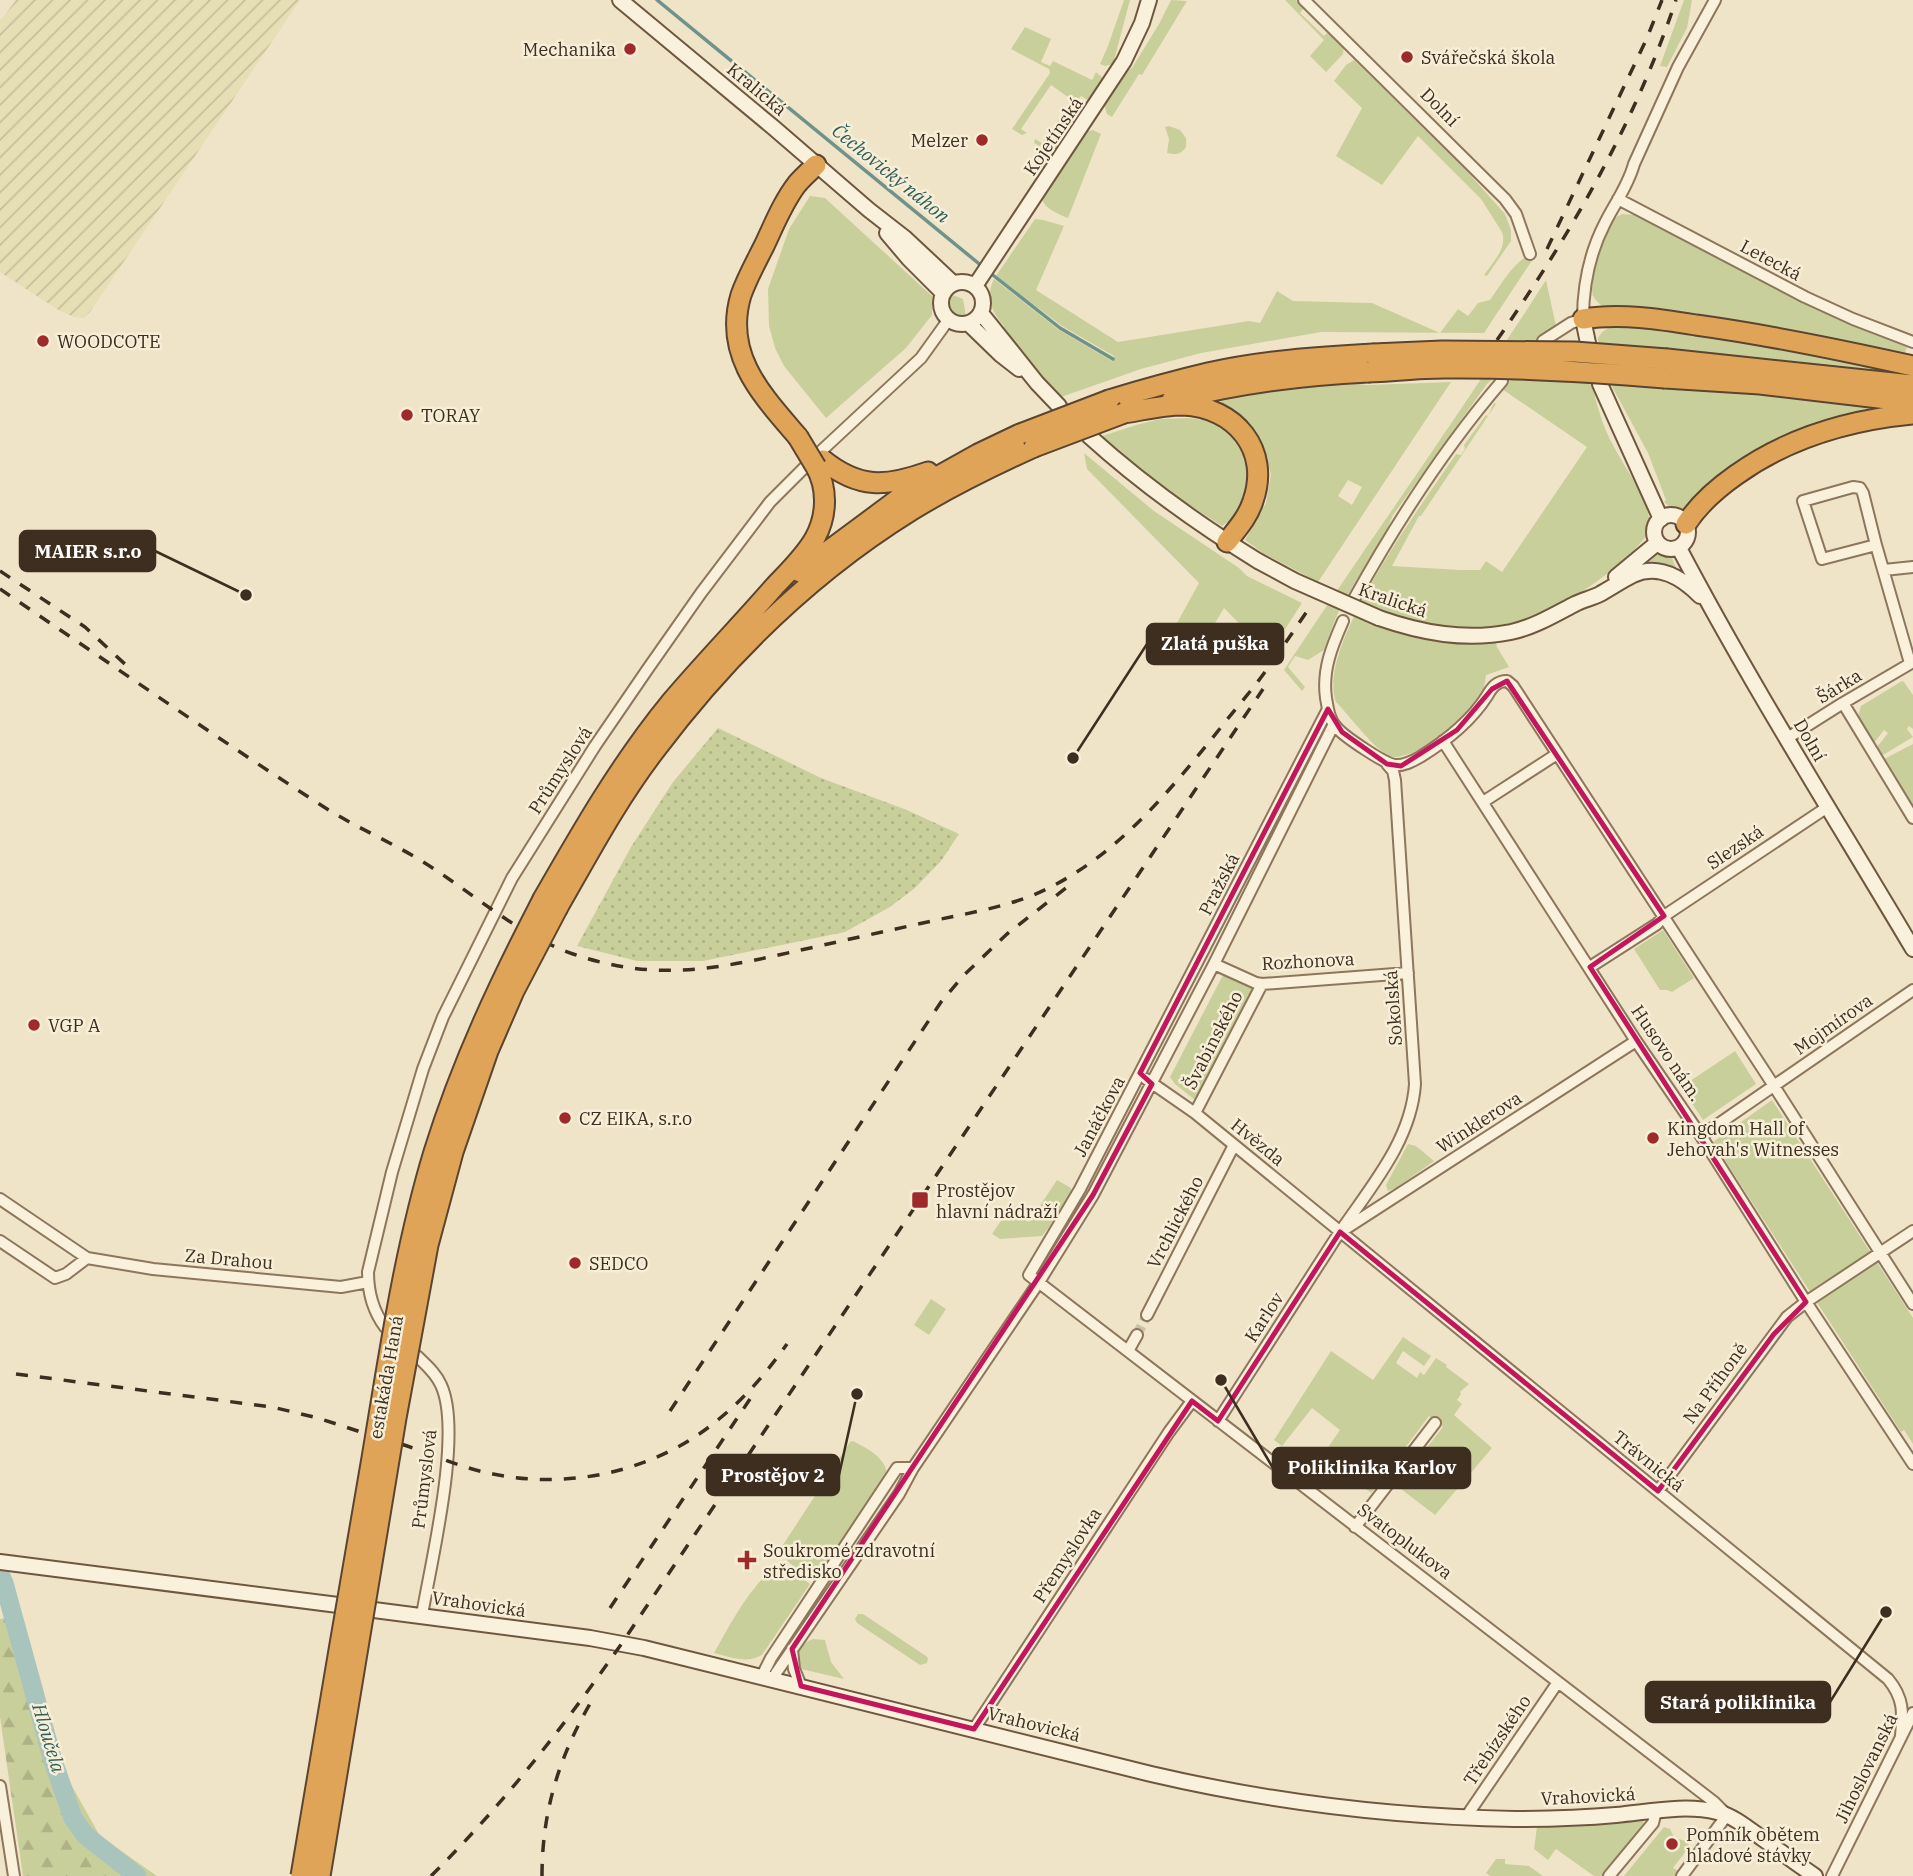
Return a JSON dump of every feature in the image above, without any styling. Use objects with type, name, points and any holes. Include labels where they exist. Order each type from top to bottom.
[{"type":"highway","points":[[816,164],[795,187],[742,291],[737,316],[738,341],[747,372],[766,400],[819,463],[870,483],[912,478],[1027,440],[1208,373],[1322,356],[1370,363],[1442,351],[1575,352],[1760,384],[1913,402]]},
{"type":"highway","points":[[1583,319],[1641,318],[1714,327],[1913,366]]},
{"type":"highway","points":[[1666,368],[1913,385]]},
{"type":"highway","points":[[1116,406],[1195,407],[1226,417],[1246,436],[1256,464],[1255,494],[1244,520],[1227,542]]},
{"type":"highway","points":[[1686,524],[1700,505],[1727,481],[1793,441],[1855,422],[1913,414]]},
{"type":"highway","points":[[551,903],[654,751],[712,679],[758,632],[818,578],[861,545],[911,511],[986,469],[1027,440]]},
{"type":"highway","points":[[747,619],[806,566],[850,533],[901,497],[978,454]]},
{"type":"highway","points":[[551,903],[589,817],[639,744],[701,668],[806,551],[819,530],[824,511],[824,493],[819,463]]},
{"type":"highway","name":"estakáda Haná","points":[[300,1876],[375,1436],[417,1218],[438,1141],[472,1046],[498,986],[551,903]]},
{"type":"highway","name":"estakáda Haná","points":[[320,1876],[396,1418],[428,1245],[453,1152],[488,1051],[551,903]]},
{"type":"main road","name":"Kralická","points":[[620,0],[869,211],[905,238],[948,288]]},
{"type":"main road","name":"Kojetínská","points":[[977,284],[1124,61],[1142,23],[1149,0]]},
{"type":"main road","points":[[963,281],[977,284],[984,300],[977,318],[968,323],[949,319],[941,307],[948,288],[963,281]]},
{"type":"main road","points":[[981,313],[1059,406]]},
{"type":"main road","points":[[1583,319],[1588,343]]},
{"type":"main road","points":[[968,323],[1001,355],[1037,383]]},
{"type":"main road","points":[[1601,384],[1661,519]]},
{"type":"main road","name":"Kralická","points":[[1089,436],[1166,500],[1258,561],[1295,581],[1379,618],[1429,633],[1472,636],[1523,628],[1598,595],[1635,574],[1651,572],[1664,572],[1682,579],[1710,607]]},
{"type":"main road","points":[[1668,515],[1677,516],[1686,524],[1688,538],[1679,548],[1667,549],[1657,542],[1654,530],[1661,519],[1668,515]]},
{"type":"main road","points":[[1577,603],[1613,579],[1657,542]]},
{"type":"main road","name":"Dolní","points":[[1679,548],[1826,808],[1913,949]]},
{"type":"main road","points":[[0,1562],[338,1605]]},
{"type":"main road","name":"Vrahovická","points":[[374,1610],[598,1639],[673,1654],[1151,1774],[1228,1791],[1304,1803],[1381,1812],[1516,1819],[1573,1818],[1692,1808]]},
{"type":"main road","name":"Svatoplukova","points":[[1692,1808],[1727,1815],[1815,1876]]},
{"type":"street","name":"Dolní","points":[[1304,0],[1506,199],[1516,214],[1530,254]]},
{"type":"street","points":[[1543,341],[1562,328],[1583,319],[1586,280],[1600,233],[1630,179],[1634,164],[1678,67],[1715,0]]},
{"type":"street","name":"Letecká","points":[[1618,199],[1805,297],[1913,342]]},
{"type":"street","name":"Průmyslová","points":[[385,1326],[375,1309],[368,1282],[369,1263],[392,1172],[443,1017],[512,877],[647,670],[770,502],[921,358],[949,319]]},
{"type":"street","points":[[1354,599],[1414,501],[1502,381]]},
{"type":"street","name":"Šárka","points":[[1786,739],[1912,662],[1860,488],[1853,487],[1804,500],[1822,559],[1876,545]]},
{"type":"street","points":[[1884,570],[1913,566]]},
{"type":"street","points":[[1343,621],[1331,648],[1326,671],[1328,709],[1334,724],[1342,732],[1387,764],[1405,765],[1420,757],[1472,717],[1498,683],[1507,681],[1513,686],[1913,1304]]},
{"type":"street","points":[[1843,703],[1913,818]]},
{"type":"street","name":"Pražská","points":[[1140,1073],[1328,709]]},
{"type":"street","name":"Pražská","points":[[1214,964],[1334,724]]},
{"type":"street","name":"Husovo nám.","points":[[1443,741],[1913,1464]]},
{"type":"street","points":[[1483,802],[1557,754]]},
{"type":"street","name":"Sokolská","points":[[1340,1232],[1375,1183],[1399,1141],[1412,1107],[1415,1084],[1395,780],[1387,764]]},
{"type":"street","name":"Slezská","points":[[1590,967],[1826,808]]},
{"type":"street","name":"Janáčkova","points":[[767,1677],[792,1649],[899,1494],[913,1468],[1039,1282],[1093,1195],[1214,964]]},
{"type":"street","name":"Rozhonova","points":[[1214,964],[1262,984],[1408,973]]},
{"type":"street","name":"Švabinského","points":[[1195,1113],[1262,984]]},
{"type":"street","name":"Mojmírova","points":[[1701,1136],[1913,990]]},
{"type":"street","name":"Winklerova","points":[[1340,1232],[1636,1041]]},
{"type":"street","name":"Hvězda","points":[[1140,1073],[1195,1113],[1340,1232]]},
{"type":"street","name":"Janáčkova","points":[[1134,1117],[1141,1090],[1140,1073]]},
{"type":"street","name":"Janáčkova","points":[[1039,1282],[1029,1275],[1080,1189],[1140,1073]]},
{"type":"street","name":"Vrchlického","points":[[1147,1315],[1234,1145]]},
{"type":"street","points":[[1080,1189],[1093,1195]]},
{"type":"street","name":"Za Drahou","points":[[0,1199],[87,1258],[153,1269],[341,1287],[368,1282]]},
{"type":"street","name":"Na Příhoně","points":[[1658,1490],[1787,1317],[1913,1231]]},
{"type":"street","name":"Karlov","points":[[1218,1421],[1340,1232]]},
{"type":"street","name":"Trávnická","points":[[1340,1232],[1888,1679],[1897,1690],[1903,1711],[1901,1736]]},
{"type":"street","points":[[0,1241],[55,1278],[66,1274],[87,1258]]},
{"type":"street","name":"Svatoplukova","points":[[1039,1282],[1714,1802],[1727,1815]]},
{"type":"street","points":[[1128,1351],[1137,1335]]},
{"type":"street","name":"Průmyslová","points":[[417,1356],[442,1385],[449,1426],[443,1497],[422,1615]]},
{"type":"street","name":"Přemyslovka","points":[[974,1729],[1192,1401]]},
{"type":"street","points":[[1354,1527],[1435,1423]]},
{"type":"street","points":[[767,1677],[771,1658],[897,1468],[913,1468]]},
{"type":"street","points":[[792,1649],[794,1669],[800,1686]]},
{"type":"street","name":"Třebízského","points":[[1466,1817],[1558,1682]]},
{"type":"street","name":"Jihoslovanská","points":[[1832,1876],[1913,1713]]},
{"type":"street","points":[[1682,1778],[1690,1793],[1692,1808]]},
{"type":"street","points":[[0,1786],[14,1876]]},
{"type":"street","points":[[1609,1876],[1653,1823],[1656,1811]]},
{"type":"street","points":[[1682,1876],[1727,1815]]},
{"type":"highlighted area","points":[[1507,681],[1664,916],[1590,967],[1806,1302],[1774,1334],[1658,1491],[1340,1232],[1218,1421],[1192,1401],[974,1729],[801,1686],[792,1649],[1093,1195],[1152,1084],[1140,1073],[1328,709],[1342,732],[1387,764],[1401,766],[1457,730],[1492,689]]},
{"type":"shaded area","points":[[16,0],[300,0],[90,312],[83,318],[60,311],[0,272],[0,20]]},
{"type":"green space","points":[[1124,0],[1130,0],[1113,64],[1105,66],[1100,64]]},
{"type":"green space","points":[[1171,0],[1187,1],[1142,75],[1139,74],[1112,117],[1107,114],[1104,104],[1124,73],[1132,68]]},
{"type":"green space","points":[[1285,0],[1296,0],[1304,8],[1300,13],[1324,36],[1327,33],[1344,47],[1343,54],[1326,72],[1310,56],[1324,40]]},
{"type":"green space","points":[[1684,0],[1692,0],[1687,28],[1667,67],[1660,66]]},
{"type":"green space","points":[[1025,27],[1051,39],[1041,62],[1050,66],[1053,61],[1092,80],[1096,72],[1103,78],[1089,101],[1081,96],[1053,137],[1060,143],[1051,149],[1037,145],[1034,143],[1035,139],[1042,143],[1072,100],[1051,85],[1021,129],[1027,133],[1022,135],[1012,129],[1050,73],[1049,69],[1011,49]]},
{"type":"green space","points":[[1354,60],[1465,169],[1505,214],[1511,230],[1511,241],[1487,276],[1484,275],[1503,244],[1502,232],[1481,199],[1418,136],[1382,185],[1336,156],[1362,108],[1334,81],[1346,65]]},
{"type":"green space","points":[[1165,127],[1180,130],[1186,138],[1186,147],[1180,153],[1167,153],[1169,139]]},
{"type":"green space","points":[[1093,130],[1101,134],[1068,218],[1049,208],[1042,199],[1085,132]]},
{"type":"green space","points":[[810,196],[825,198],[932,296],[932,315],[906,348],[826,418],[784,366],[775,348],[769,326],[768,289],[789,229]]},
{"type":"green space","points":[[1622,214],[1635,215],[1813,308],[1907,347],[1888,407],[1842,418],[1686,515],[1672,509],[1664,502],[1666,500],[1648,453],[1608,379],[1599,347],[1598,338],[1602,332],[1610,327],[1626,326],[1595,299],[1592,289],[1595,269],[1606,236],[1613,221]]},
{"type":"green space","points":[[1035,219],[1064,226],[1036,290],[1118,342],[1249,321],[1260,323],[1277,291],[1293,301],[1372,303],[1439,333],[1321,332],[1201,353],[1141,369],[1061,397],[1002,330],[1004,326],[993,310],[990,298],[994,279],[1059,330],[1112,361],[1114,356],[1062,326],[996,276]]},
{"type":"green space","points":[[1530,254],[1533,259],[1484,333],[1440,333],[1458,309],[1468,316],[1478,303],[1490,300],[1513,268]]},
{"type":"green space","points":[[1546,280],[1556,326],[1520,352],[1487,384],[1393,515],[1379,544],[1342,605],[1324,650],[1308,660],[1295,656],[1288,667],[1305,687],[1302,691],[1284,670]]},
{"type":"green space","points":[[950,294],[963,299],[966,316],[950,311]]},
{"type":"green space","points":[[1539,352],[1585,361],[1604,426],[1642,497],[1650,530],[1614,568],[1564,603],[1529,619],[1491,626],[1497,647],[1509,667],[1486,675],[1482,696],[1476,705],[1440,737],[1412,753],[1399,757],[1389,756],[1369,739],[1336,702],[1334,678],[1341,647],[1356,612],[1398,539],[1456,454],[1461,455],[1465,449],[1464,445],[1486,415],[1488,416],[1419,516],[1392,566],[1480,570],[1486,561],[1502,572],[1587,447],[1502,389]]},
{"type":"green space","points":[[1338,382],[1368,385],[1451,382],[1318,582],[1263,553],[1245,540],[1266,503],[1271,474],[1264,451],[1248,423],[1216,398]],"holes":[[[1348,480],[1362,487],[1352,505],[1338,496]]]},
{"type":"green space","points":[[1189,418],[1216,422],[1245,453],[1247,481],[1244,502],[1234,519],[1222,526],[1174,495],[1099,437],[1160,419]]},
{"type":"green space","points":[[1084,453],[1154,511],[1247,576],[1302,603],[1269,654],[1224,608],[1190,665],[1161,652],[1199,583],[1087,469]]},
{"type":"green space","points":[[1662,553],[1672,558],[1678,572],[1646,565]]},
{"type":"green space","points":[[1902,681],[1913,695],[1913,729],[1909,726],[1907,729],[1913,737],[1883,755],[1877,747],[1888,733],[1884,730],[1874,743],[1858,716],[1861,706]]},
{"type":"green space","points":[[718,728],[821,778],[907,810],[959,834],[941,861],[915,888],[890,907],[845,932],[703,961],[637,961],[577,946],[631,847],[673,782]]},
{"type":"green space","points":[[1913,744],[1913,807],[1884,759]]},
{"type":"green space","points":[[1663,930],[1694,978],[1672,992],[1660,990],[1634,949]]},
{"type":"green space","points":[[1224,973],[1254,989],[1195,1100],[1170,1077]]},
{"type":"green space","points":[[1735,1051],[1756,1084],[1703,1120],[1681,1087]]},
{"type":"green space","points":[[1772,1100],[1913,1318],[1913,1444],[1904,1430],[1901,1432],[1713,1142]]},
{"type":"green space","points":[[1408,1144],[1416,1146],[1434,1161],[1388,1191],[1386,1185]]},
{"type":"green space","points":[[1057,1180],[1071,1188],[1071,1192],[1042,1236],[1000,1239],[992,1234],[1009,1209],[1029,1222]]},
{"type":"green space","points":[[931,1299],[946,1309],[929,1335],[914,1325]]},
{"type":"green space","points":[[1403,1337],[1431,1356],[1424,1366],[1403,1351],[1396,1363],[1417,1378],[1420,1372],[1424,1375],[1436,1358],[1469,1384],[1460,1392],[1457,1400],[1462,1404],[1454,1415],[1492,1448],[1435,1515],[1397,1486],[1443,1427],[1429,1416],[1371,1493],[1326,1458],[1315,1472],[1313,1469],[1340,1430],[1312,1408],[1282,1446],[1274,1440],[1331,1351],[1373,1380]]},
{"type":"green space","points":[[853,1441],[880,1459],[887,1476],[820,1576],[812,1577],[788,1562],[781,1548]]},
{"type":"green space","points":[[784,1565],[810,1584],[762,1655],[744,1659],[714,1653],[754,1589],[774,1569]]},
{"type":"green space","points":[[858,1614],[863,1614],[926,1656],[927,1663],[920,1665],[857,1623],[855,1619]]},
{"type":"green space","points":[[19,1615],[63,1770],[100,1836],[157,1876],[23,1876],[0,1717],[0,1619]]},
{"type":"green space","points":[[813,1639],[825,1640],[831,1662],[844,1679],[797,1668],[799,1650]]},
{"type":"green space","points":[[1643,1820],[1644,1826],[1601,1876],[1594,1876],[1556,1849],[1548,1860],[1534,1849],[1537,1827]]},
{"type":"green space","points":[[1664,1827],[1670,1829],[1674,1837],[1668,1845],[1673,1847],[1678,1839],[1686,1841],[1694,1852],[1693,1854],[1686,1851],[1673,1868],[1680,1872],[1677,1876],[1624,1876]]},
{"type":"green space","points":[[1496,1859],[1505,1859],[1505,1864],[1529,1866],[1543,1876],[1490,1876],[1486,1873]]},
{"type":"waterway","name":"Čechovický náhon","points":[[657,0],[983,267]]},
{"type":"waterway","name":"Čechovický náhon","points":[[989,272],[1060,328],[1113,359]]},
{"type":"waterway","name":"Hloučela","points":[[0,1574],[53,1761],[73,1818],[85,1835],[137,1876]]},
{"type":"tunnel","points":[[1137,1335],[1147,1315]]},
{"type":"railway","points":[[1547,249],[1647,38],[1662,0]]},
{"type":"railway","points":[[1497,340],[1550,259],[1599,176],[1641,90],[1676,0]]},
{"type":"railway","points":[[0,571],[85,627],[127,666]]},
{"type":"railway","points":[[0,589],[283,781],[336,814],[420,860],[532,935],[573,954],[606,963],[637,969],[667,970],[696,969],[755,960],[998,907],[1031,896],[1060,882],[1113,845],[1160,800],[1256,684],[1310,607]]},
{"type":"railway","points":[[431,1876],[532,1764],[622,1643],[1263,689]]},
{"type":"railway","points":[[670,1411],[941,1002],[964,975],[1007,934],[1071,884]]},
{"type":"railway","points":[[401,1444],[469,1468],[523,1478],[582,1477],[612,1472],[668,1452],[695,1437],[729,1411],[747,1393],[787,1344]]},
{"type":"railway","points":[[16,1374],[272,1407],[367,1434]]},
{"type":"railway","points":[[610,1608],[750,1399]]},
{"type":"railway","points":[[542,1876],[545,1828],[555,1783],[572,1740],[594,1697]]},
{"type":"place","name":"Mechanika","points":[[630,49]]},
{"type":"place","name":"Svářečská škola","points":[[1407,57]]},
{"type":"place","name":"Melzer","points":[[982,140]]},
{"type":"place","name":"WOODCOTE","points":[[43,341]]},
{"type":"place","name":"TORAY","points":[[407,415]]},
{"type":"place","name":"MAIER s.r.o","points":[[246,595]]},
{"type":"place","name":"Zlatá puška","points":[[1073,758]]},
{"type":"place","name":"VGP A","points":[[34,1025]]},
{"type":"place","name":"CZ EIKA, s.r.o","points":[[565,1118]]},
{"type":"place","name":"Kingdom Hall of Jehovah's Witnesses","points":[[1653,1138]]},
{"type":"place","name":"Prostějov hlavní nádraží","points":[[920,1200]]},
{"type":"place","name":"SEDCO","points":[[575,1263]]},
{"type":"place","name":"Poliklinika Karlov","points":[[1221,1380]]},
{"type":"place","name":"Prostějov 2","points":[[857,1394]]},
{"type":"place","name":"Soukromé zdravotní středisko","points":[[747,1560]]},
{"type":"place","name":"Stará poliklinika","points":[[1886,1612]]},
{"type":"place","name":"Pomník obětem hladové stávky","points":[[1672,1844]]}]
